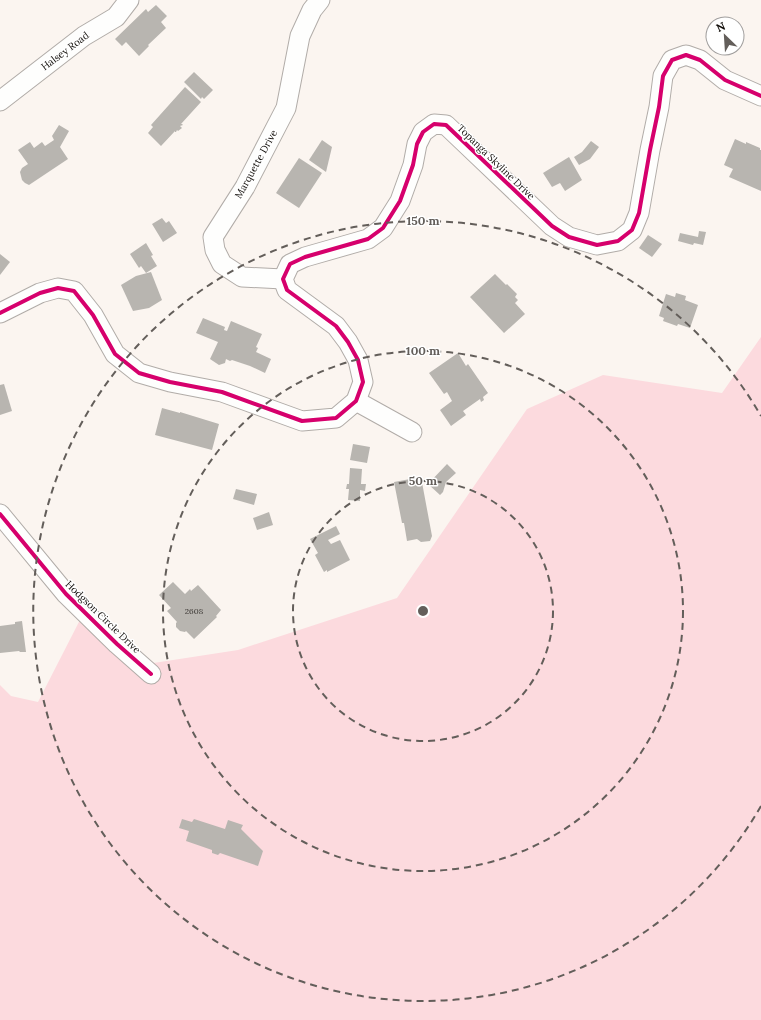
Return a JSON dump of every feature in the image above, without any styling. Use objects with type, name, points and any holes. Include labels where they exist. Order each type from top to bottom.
[{"type":"street","name":"Halsey Road","points":[[0,101],[84,36],[116,17],[128,0]]},
{"type":"street","name":"Marquette Drive","points":[[283,279],[242,277],[222,264],[215,250],[213,237],[246,187],[286,108],[300,36],[312,10],[320,0]]},
{"type":"street","name":"Topanga Skyline Drive","points":[[283,279],[290,264],[304,257],[368,239],[382,228],[400,202],[414,165],[417,144],[423,132],[434,124],[446,125],[552,226],[569,237],[597,245],[618,241],[632,230],[639,213],[650,150],[660,107],[663,76],[672,60],[686,55],[700,60],[725,80],[761,96]]},
{"type":"street","points":[[0,313],[40,293],[58,288],[74,292],[93,315],[115,354],[139,372],[170,382],[222,392],[302,421],[336,418],[356,401],[362,382],[358,360],[348,342],[336,326],[287,290],[283,279]]},
{"type":"street","points":[[356,401],[412,432]]},
{"type":"street","name":"Hodgson Circle Drive","points":[[0,514],[66,594],[117,644],[151,674]]},
{"type":"shaded area","points":[[761,337],[761,1020],[0,1020],[0,685],[11,696],[38,702],[82,616],[147,664],[238,650],[397,598],[527,409],[603,375],[722,393]]},
{"type":"building","points":[[156,5],[167,16],[161,22],[166,28],[139,56],[126,42],[122,46],[115,39],[146,9],[148,12]]},
{"type":"building","points":[[194,72],[213,90],[204,99],[202,97],[201,99],[184,82]]},
{"type":"building","points":[[185,87],[201,102],[181,124],[183,125],[180,126],[182,128],[176,132],[175,131],[161,146],[148,133],[153,127],[151,125]]},
{"type":"building","points":[[59,125],[69,131],[60,147],[68,159],[29,185],[25,183],[22,180],[20,172],[22,168],[28,164],[18,150],[30,142],[34,148],[42,142],[45,146],[54,140],[52,136]]},
{"type":"building","points":[[735,139],[746,144],[746,142],[760,148],[761,150],[761,191],[729,177],[733,169],[724,165]]},
{"type":"building","points":[[322,140],[332,147],[326,172],[309,160]]},
{"type":"building","points":[[591,141],[599,147],[590,159],[579,165],[574,157],[582,152]]},
{"type":"building","points":[[569,157],[582,180],[565,191],[560,183],[552,187],[543,173]]},
{"type":"building","points":[[299,158],[322,173],[299,208],[276,193]]},
{"type":"building","points":[[162,218],[166,223],[169,221],[177,233],[163,242],[152,224]]},
{"type":"building","points":[[699,231],[706,232],[703,245],[694,243],[693,245],[678,241],[680,233],[698,237]]},
{"type":"building","points":[[648,235],[662,244],[652,257],[639,248]]},
{"type":"building","points":[[146,243],[157,266],[146,273],[141,266],[139,268],[130,254]]},
{"type":"building","points":[[0,254],[10,262],[0,275]]},
{"type":"building","points":[[151,272],[162,300],[149,308],[133,311],[121,285],[136,276]]},
{"type":"building","points":[[495,274],[517,294],[515,297],[518,300],[515,303],[525,314],[504,333],[470,297]]},
{"type":"building","points":[[676,293],[686,296],[685,300],[698,305],[690,328],[678,324],[677,326],[663,321],[664,318],[659,316],[666,294],[675,297]]},
{"type":"building","points":[[203,318],[225,327],[224,330],[227,331],[231,321],[262,334],[256,347],[258,348],[256,352],[271,359],[265,373],[232,360],[230,361],[226,359],[225,363],[219,365],[210,359],[218,342],[196,333]]},
{"type":"building","points":[[458,353],[466,366],[468,364],[488,393],[483,397],[484,400],[481,402],[480,399],[463,411],[466,415],[451,426],[440,410],[452,401],[447,392],[444,394],[429,373]]},
{"type":"building","points":[[4,384],[12,411],[0,415],[0,385]]},
{"type":"building","points":[[162,408],[219,424],[212,450],[155,435]]},
{"type":"building","points":[[353,444],[370,447],[367,463],[350,460]]},
{"type":"building","points":[[447,464],[456,473],[446,482],[443,492],[440,495],[428,484]]},
{"type":"building","points":[[350,468],[362,469],[361,484],[366,484],[365,491],[360,490],[360,501],[348,500],[349,489],[346,489],[347,484],[349,484]]},
{"type":"building","points":[[421,477],[432,536],[430,541],[421,542],[417,539],[407,541],[394,482]]},
{"type":"building","points":[[236,489],[257,494],[254,505],[233,499]]},
{"type":"building","points":[[269,512],[273,525],[257,530],[253,518]]},
{"type":"building","points":[[336,526],[340,534],[328,540],[331,544],[340,540],[350,560],[327,572],[327,570],[324,572],[315,555],[318,553],[310,539]]},
{"type":"building","points":[[173,582],[185,594],[190,589],[191,591],[198,585],[221,610],[216,616],[217,617],[194,639],[186,631],[180,631],[176,627],[177,622],[167,611],[171,608],[159,595]]},
{"type":"building","points":[[22,621],[26,652],[19,651],[0,653],[0,626],[15,624],[15,622]]},
{"type":"building","points":[[182,819],[192,822],[194,819],[225,829],[228,820],[243,825],[241,829],[263,851],[258,866],[220,853],[218,855],[212,853],[212,850],[186,841],[189,831],[179,828]]},
{"type":"cycle path","points":[[0,313],[40,293],[58,288],[74,291],[93,315],[115,354],[139,373],[170,382],[222,392],[302,421],[336,418],[356,401],[363,382],[358,360],[348,342],[336,326],[287,290],[283,279],[290,264],[305,257],[368,239],[383,228],[400,201],[413,165],[417,144],[423,132],[434,124],[446,125],[552,226],[569,237],[597,245],[618,241],[632,230],[639,213],[659,107],[663,76],[672,60],[686,55],[700,60],[725,80],[761,96]]},
{"type":"cycle path","points":[[0,514],[66,594],[117,644],[151,674]]}]
